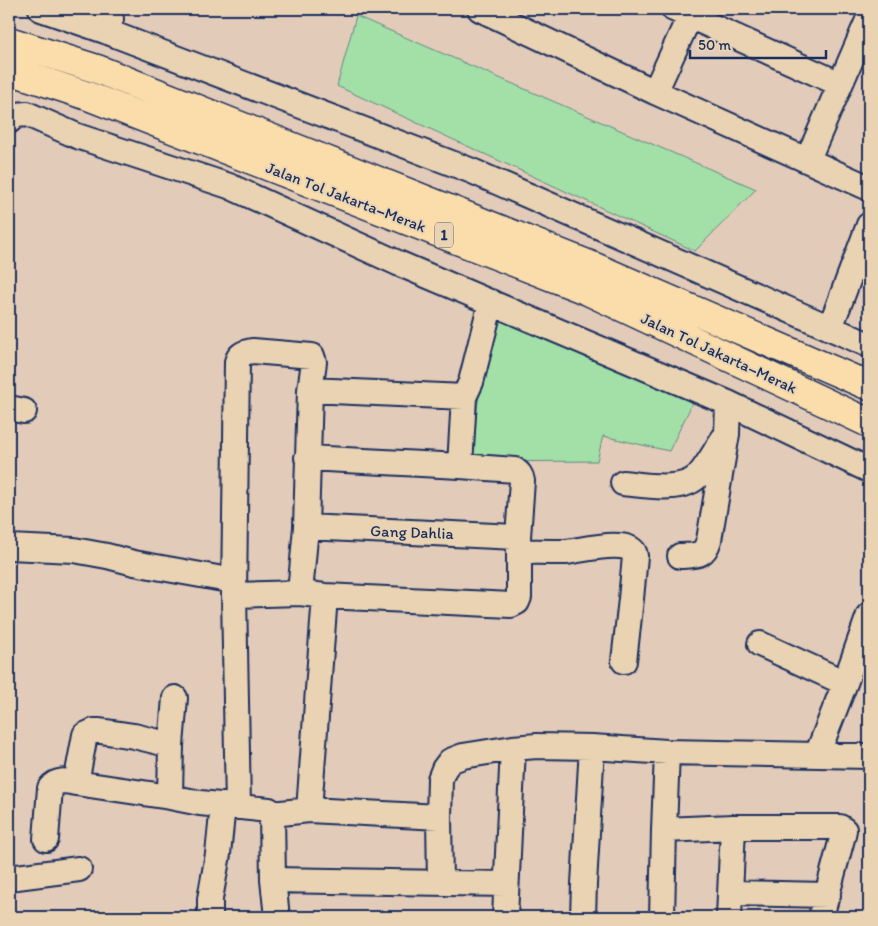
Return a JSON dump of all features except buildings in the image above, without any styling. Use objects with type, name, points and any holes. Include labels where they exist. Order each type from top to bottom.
[{"type":"highway","name":"Jalan Tol Jakarta–Merak","points":[[9,40],[97,69],[587,264],[869,386]]},
{"type":"highway","name":"Jalan Tol Jakarta–Merak","points":[[9,70],[88,96],[588,291],[869,423]]},
{"type":"street","points":[[41,9],[112,17],[472,171],[869,345]]},
{"type":"street","points":[[480,9],[655,92],[869,188]]},
{"type":"street","points":[[655,92],[686,11],[840,84]]},
{"type":"street","points":[[808,160],[869,18]]},
{"type":"street","points":[[9,121],[16,115],[27,114],[77,136],[229,186],[400,264],[728,404],[869,470]]},
{"type":"street","points":[[830,328],[869,225]]},
{"type":"street","points":[[460,466],[464,397],[471,382],[491,302]]},
{"type":"street","points":[[210,917],[210,899],[218,854],[231,806],[237,362],[238,357],[246,352],[312,356],[314,362],[310,390],[306,527],[300,593]]},
{"type":"street","points":[[310,390],[464,397]]},
{"type":"street","points":[[680,556],[702,552],[709,540],[727,434],[728,404]]},
{"type":"street","points":[[623,483],[674,486],[687,484],[699,475],[727,434]]},
{"type":"street","points":[[9,547],[74,550],[107,556],[234,588],[325,596],[501,604],[514,604],[517,602],[519,596],[522,477],[515,470],[308,458]]},
{"type":"street","name":"Gang Dahlia","points":[[306,527],[519,544],[537,552],[567,552],[606,546],[626,546],[632,549],[634,553],[634,564],[624,661]]},
{"type":"street","points":[[310,810],[325,596]]},
{"type":"street","points":[[817,755],[869,615]]},
{"type":"street","points":[[760,644],[845,683]]},
{"type":"street","points":[[170,796],[171,746],[175,698]]},
{"type":"street","points":[[76,783],[85,736],[89,732],[100,731],[134,736],[171,746]]},
{"type":"street","points":[[440,883],[440,779],[450,761],[463,756],[537,746],[592,747],[667,752],[869,756]]},
{"type":"street","points":[[583,917],[592,747]]},
{"type":"street","points":[[505,917],[512,748]]},
{"type":"street","points":[[662,917],[667,752]]},
{"type":"street","points":[[46,839],[50,788],[58,781],[170,796],[200,803],[269,810],[272,814],[273,880],[277,917]]},
{"type":"street","points":[[272,814],[310,810],[440,817]]},
{"type":"street","points":[[664,830],[733,827],[840,827],[844,830],[844,835],[821,917]]},
{"type":"street","points":[[730,917],[733,827]]},
{"type":"street","points":[[9,878],[79,869]]},
{"type":"street","points":[[273,880],[506,884]]},
{"type":"street","points":[[731,893],[828,895]]},
{"type":"green space","points":[[356,16],[756,189],[695,251],[337,86]]},
{"type":"green space","points":[[489,307],[697,394],[669,451],[603,436],[597,461],[471,462]]}]
